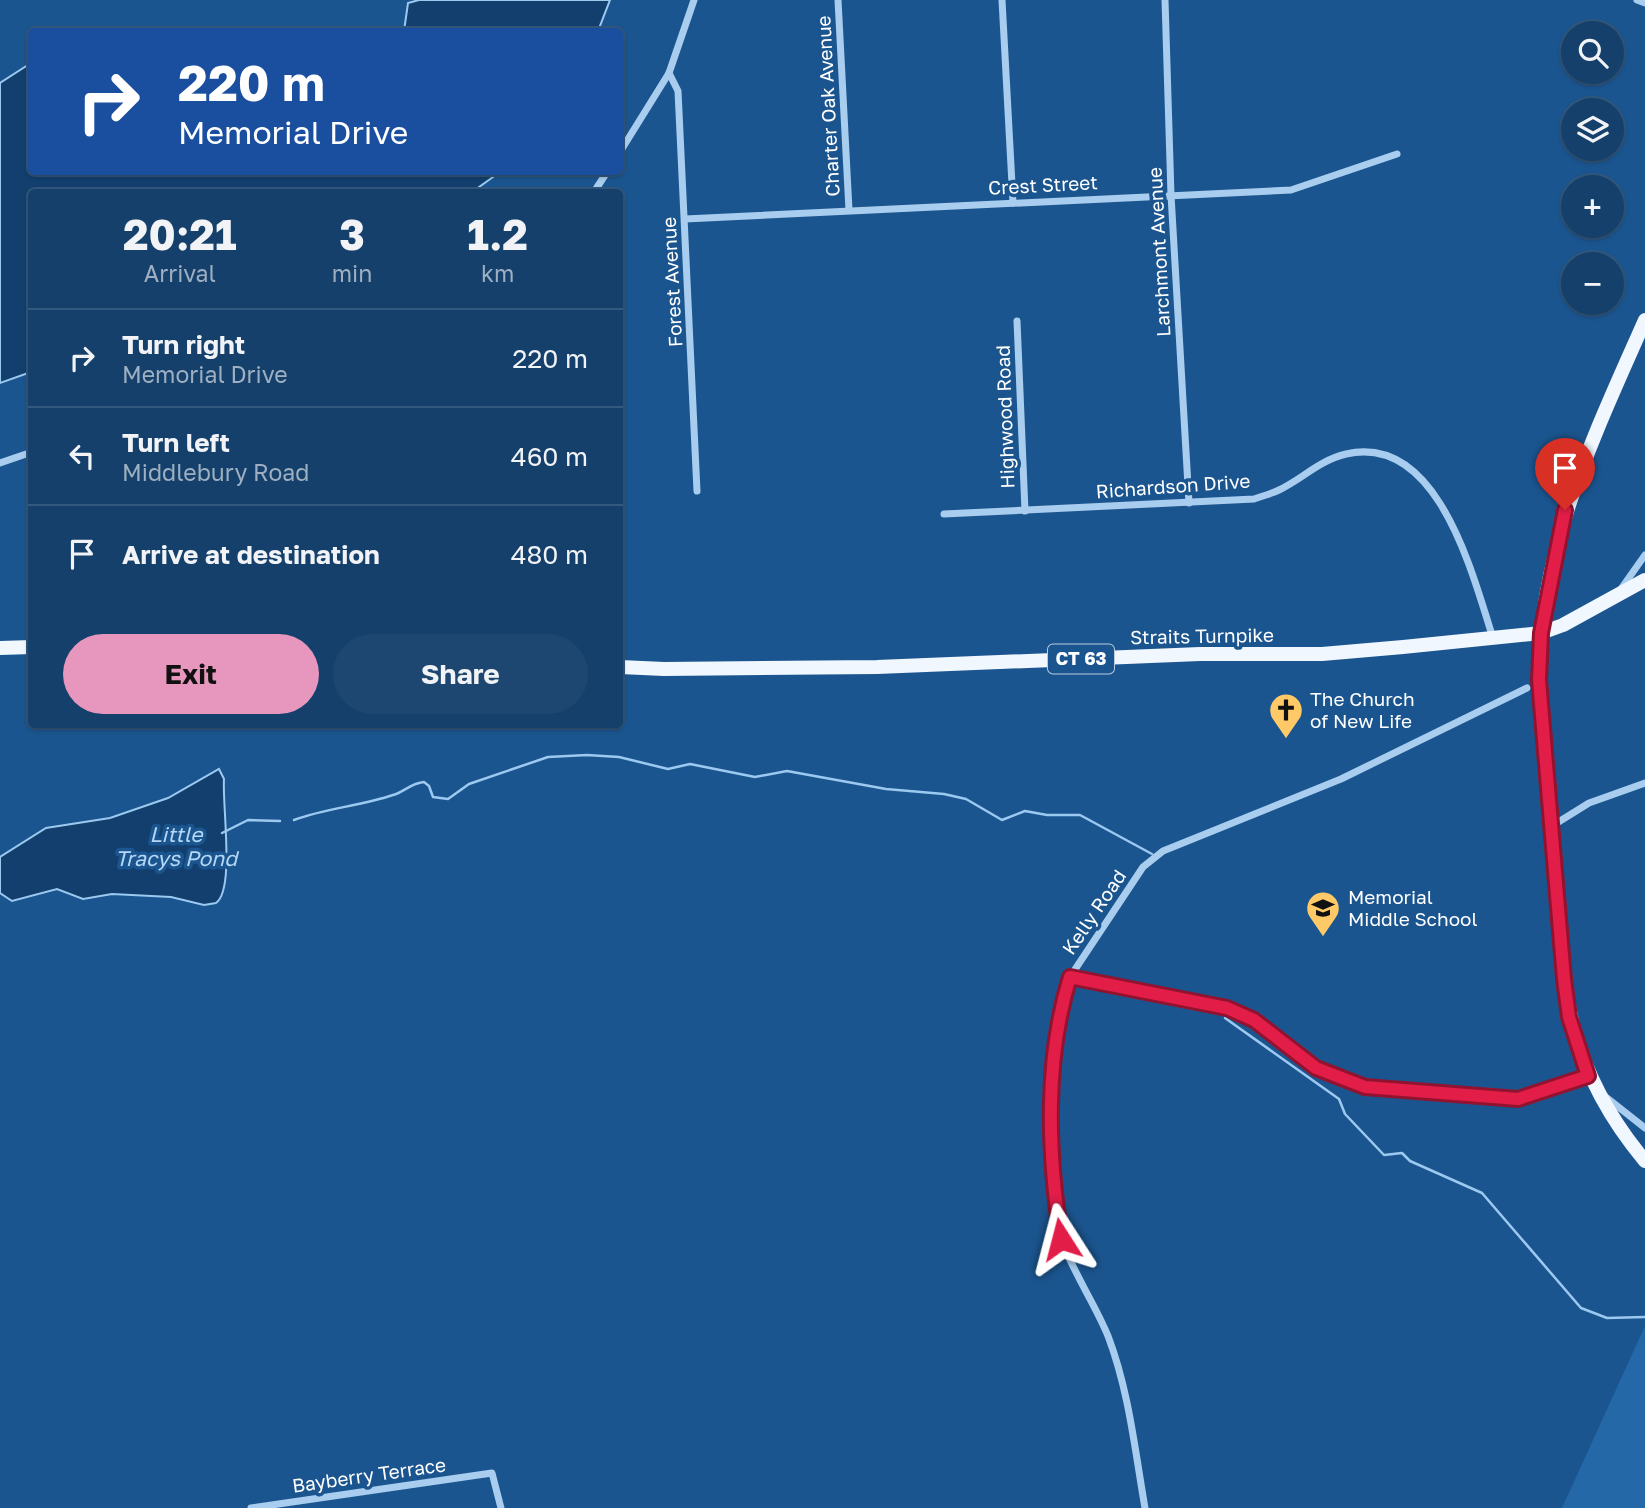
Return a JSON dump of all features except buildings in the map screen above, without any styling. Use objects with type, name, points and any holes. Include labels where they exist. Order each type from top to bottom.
[{"type":"main road","points":[[1645,320],[1565,510],[1541,633],[1542,719],[1569,1017],[1588,1076],[1617,1126],[1645,1161]]},
{"type":"main road","name":"Straits Turnpike","points":[[623,667],[877,667],[1200,654],[1322,654],[1541,633],[1563,625],[1645,580]]},
{"type":"main road","points":[[0,648],[28,647]]},
{"type":"street","points":[[623,147],[669,73],[694,0]]},
{"type":"street","name":"Charter Oak Avenue","points":[[838,0],[849,210]]},
{"type":"street","points":[[1002,0],[1013,202]]},
{"type":"street","name":"Larchmont Avenue","points":[[1165,0],[1171,195],[1189,503]]},
{"type":"street","points":[[1637,0],[1645,4]]},
{"type":"street","name":"Forest Avenue","points":[[669,73],[678,90],[697,491]]},
{"type":"street","name":"Crest Street","points":[[685,219],[1291,190],[1396,154]]},
{"type":"street","name":"Highwood Road","points":[[1017,321],[1025,511]]},
{"type":"street","points":[[0,463],[28,453]]},
{"type":"street","name":"Richardson Drive","points":[[944,513],[1254,499],[1279,490],[1321,464],[1349,454],[1377,455],[1402,463],[1423,477],[1441,507],[1473,576],[1493,638]]},
{"type":"street","points":[[1619,592],[1645,555]]},
{"type":"street","name":"Kelly Road","points":[[1145,1508],[1124,1390],[1108,1336],[1061,1239],[1052,1178],[1051,1111],[1064,997],[1070,977],[1143,867],[1163,851],[1341,779],[1527,688]]},
{"type":"street","points":[[1552,827],[1589,803],[1645,783]]},
{"type":"street","points":[[1070,977],[1227,1008],[1254,1020],[1316,1068],[1365,1087],[1518,1099],[1588,1076]]},
{"type":"street","points":[[1597,1092],[1645,1128]]},
{"type":"street","name":"Bayberry Terrace","points":[[251,1508],[310,1504],[492,1473],[501,1508]]},
{"type":"shaded area","points":[[1645,1326],[1645,1508],[1562,1508]]},
{"type":"water","points":[[419,0],[610,0],[599,28],[404,28],[408,3]]},
{"type":"water","points":[[28,65],[28,175],[496,175],[476,189],[28,189],[28,373],[0,383],[0,83]]},
{"type":"water","name":"Little Tracys Pond","points":[[219,769],[224,779],[226,865],[222,895],[216,903],[204,905],[171,897],[112,894],[83,899],[57,889],[12,901],[0,893],[0,857],[46,828],[110,818],[168,798]]},
{"type":"waterway","points":[[294,820],[381,799],[424,782],[429,786],[433,797],[448,799],[469,784],[548,757],[587,755],[619,757],[668,769],[690,764],[755,777],[787,771],[886,789],[944,794],[966,799],[1002,820],[1025,811],[1047,815],[1080,815],[1152,854]]},
{"type":"waterway","points":[[222,833],[248,820],[280,821]]},
{"type":"waterway","points":[[1225,1018],[1339,1099],[1345,1114],[1384,1155],[1402,1153],[1410,1161],[1482,1193],[1581,1308],[1607,1318],[1645,1317]]},
{"type":"place","name":"The Church of New Life","points":[[1286,740]]},
{"type":"place","name":"Memorial Middle School","points":[[1323,938]]},
{"type":"route","points":[[1061,1239],[1052,1178],[1051,1111],[1064,997],[1070,977],[1227,1008],[1254,1020],[1316,1068],[1347,1083],[1365,1087],[1497,1100],[1518,1099],[1588,1076],[1569,1017],[1564,979],[1539,680],[1541,633],[1554,555],[1565,510]]}]
